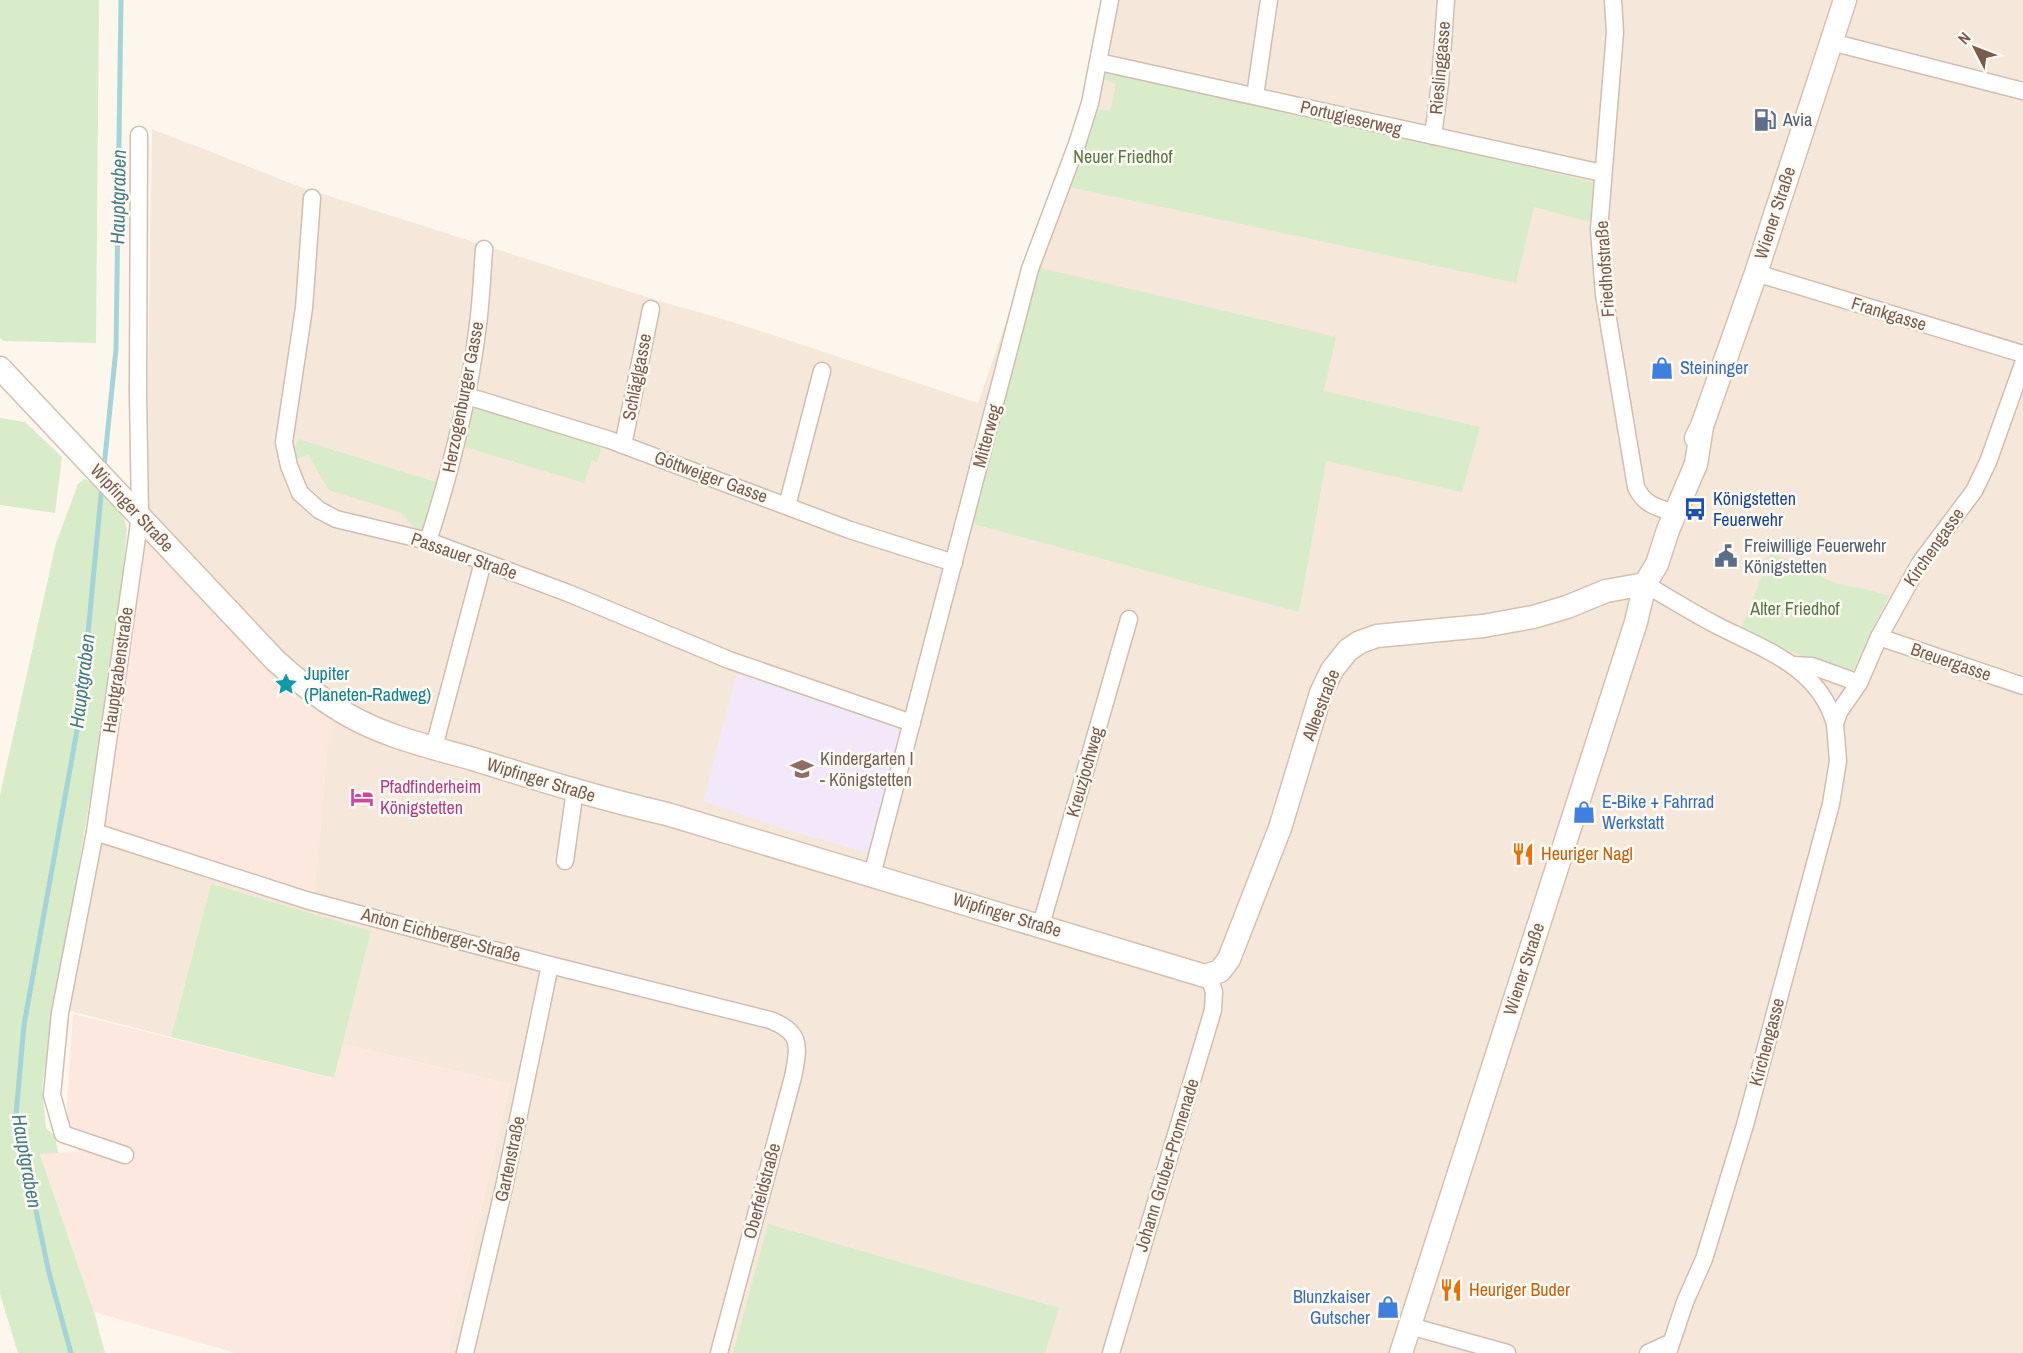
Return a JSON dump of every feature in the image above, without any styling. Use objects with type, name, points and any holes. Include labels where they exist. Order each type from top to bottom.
[{"type":"street","name":"Mitterweg","points":[[872,875],[1030,269],[1090,103],[1110,0]]},
{"type":"street","points":[[1255,96],[1269,0]]},
{"type":"street","name":"Rieslinggasse","points":[[1433,136],[1440,83],[1446,0]]},
{"type":"street","name":"Friedhofstraße","points":[[1613,0],[1615,32],[1599,230],[1604,296],[1636,487],[1645,501],[1668,511]]},
{"type":"street","name":"Wiener Straße","points":[[1401,1353],[1638,617],[1645,584],[1652,574],[1668,511],[1696,464],[1702,426],[1756,273],[1845,0]]},
{"type":"street","points":[[1831,42],[2023,91]]},
{"type":"street","name":"Portugieserweg","points":[[1099,62],[1602,173]]},
{"type":"street","name":"Hauptgrabenstraße","points":[[125,1155],[63,1134],[52,1095],[60,1013],[94,832],[136,512],[140,135]]},
{"type":"street","name":"Passauer Straße","points":[[312,198],[304,308],[284,442],[289,466],[300,493],[319,510],[336,519],[428,541],[568,593],[729,660],[912,723]]},
{"type":"street","name":"Herzogenburger Gasse","points":[[428,541],[441,503],[467,396],[478,330],[484,249]]},
{"type":"street","name":"Frankgasse","points":[[1756,273],[2023,354]]},
{"type":"street","name":"Schläglgasse","points":[[623,445],[651,309]]},
{"type":"street","name":"Kirchengasse","points":[[1835,724],[1841,707],[1859,683],[1879,637],[1920,563],[1974,491],[1988,462],[2023,364]]},
{"type":"street","name":"Wipfinger Straße","points":[[0,368],[245,630],[304,686],[362,723],[575,790],[667,814],[1209,976]]},
{"type":"street","points":[[787,506],[822,371]]},
{"type":"street","name":"Göttweiger Gasse","points":[[467,396],[623,445],[850,530],[954,563]]},
{"type":"street","points":[[434,747],[483,562]]},
{"type":"street","name":"Kirchengasse","points":[[1645,584],[1793,664],[1826,702],[1835,724],[1838,762],[1831,804],[1746,1125],[1704,1259],[1685,1302],[1669,1348]]},
{"type":"street","name":"Alleestraße","points":[[1209,976],[1220,971],[1229,959],[1280,828],[1321,693],[1332,670],[1348,650],[1360,642],[1377,636],[1483,626],[1533,617],[1567,608],[1612,589],[1645,584]]},
{"type":"street","name":"Kreuzjochweg","points":[[1041,925],[1129,619]]},
{"type":"street","name":"Breuergasse","points":[[1879,637],[2023,686]]},
{"type":"street","points":[[1793,664],[1812,666],[1859,683]]},
{"type":"street","points":[[565,861],[575,790]]},
{"type":"street","name":"Anton Eichberger-Straße","points":[[94,832],[306,900],[550,965],[770,1020],[789,1029]]},
{"type":"street","name":"Gartenstraße","points":[[465,1353],[504,1187],[550,965]]},
{"type":"street","name":"Johann Gruber-Promenade","points":[[1111,1353],[1213,1010],[1214,992],[1209,976]]},
{"type":"street","name":"Oberfeldstraße","points":[[719,1353],[793,1077],[796,1043],[789,1029]]},
{"type":"street","points":[[1410,1326],[1507,1353]]},
{"type":"street","points":[[1648,1353],[1669,1348]]},
{"type":"shaded area","points":[[1112,0],[2023,0],[2023,1353],[448,1353],[510,1084],[342,1044],[211,884],[171,1037],[70,1011],[104,813],[149,508],[148,382],[152,129],[298,186],[653,299],[736,323],[978,403],[1079,111]]},
{"type":"shaded area","points":[[145,538],[279,684],[330,720],[315,895],[111,829],[104,813]]},
{"type":"shaded area","name":"Kindergarten I - Königstetten","points":[[737,673],[895,726],[901,736],[869,853],[784,829],[703,801]]},
{"type":"shaded area","points":[[73,1014],[333,1078],[342,1044],[510,1084],[448,1353],[236,1353],[94,1312],[40,1153],[79,1152],[66,1119]]},
{"type":"green space","points":[[0,0],[99,0],[96,343],[3,341],[0,338]]},
{"type":"green space","name":"Neuer Friedhof","points":[[1105,68],[1597,183],[1590,222],[1534,207],[1516,283],[1069,187],[1095,109],[1110,111],[1116,84],[1103,79]]},
{"type":"green space","points":[[1036,267],[1336,337],[1324,391],[1480,427],[1462,492],[1326,461],[1299,612],[966,522]]},
{"type":"green space","points":[[473,405],[602,446],[597,462],[592,460],[584,483],[465,447]]},
{"type":"green space","points":[[0,418],[25,422],[62,457],[55,513],[0,505]]},
{"type":"green space","points":[[298,439],[439,483],[429,521],[418,531],[413,530],[413,526],[401,513],[329,490],[308,455],[297,459],[295,450]]},
{"type":"green space","points":[[85,479],[92,483],[124,518],[127,529],[116,642],[42,1087],[46,1128],[55,1136],[58,1153],[40,1154],[94,1312],[105,1353],[18,1353],[0,1294],[0,795],[56,543],[78,484]]},
{"type":"green space","name":"Alter Friedhof","points":[[1771,552],[1832,582],[1889,596],[1851,674],[1740,632]]},
{"type":"green space","points":[[211,884],[371,931],[334,1078],[171,1037]]},
{"type":"green space","points":[[768,1224],[1059,1308],[1045,1353],[733,1353]]},
{"type":"waterway","name":"Hauptgraben","points":[[104,467],[116,349],[121,0]]},
{"type":"waterway","name":"Hauptgraben","points":[[71,1353],[49,1273],[16,1115],[24,1025],[81,708],[102,485]]},
{"type":"place","name":"Avia","points":[[1765,120]]},
{"type":"place","name":"Steininger","points":[[1662,368]]},
{"type":"place","name":"Königstetten Feuerwehr","points":[[1695,509]]},
{"type":"place","name":"Freiwillige Feuerwehr Königstetten","points":[[1726,556]]},
{"type":"place","name":"Jupiter (Planeten-Radweg)","points":[[286,684]]},
{"type":"place","name":"Kindergarten I - Königstetten","points":[[802,769]]},
{"type":"place","name":"Pfadfinderheim Königstetten","points":[[362,797]]},
{"type":"place","name":"E-Bike + Fahrrad Werkstatt","points":[[1584,812]]},
{"type":"place","name":"Heuriger Nagl","points":[[1523,854]]},
{"type":"place","name":"Heuriger Buder","points":[[1451,1290]]},
{"type":"place","name":"Blunzkaiser Gutscher","points":[[1388,1307]]}]
